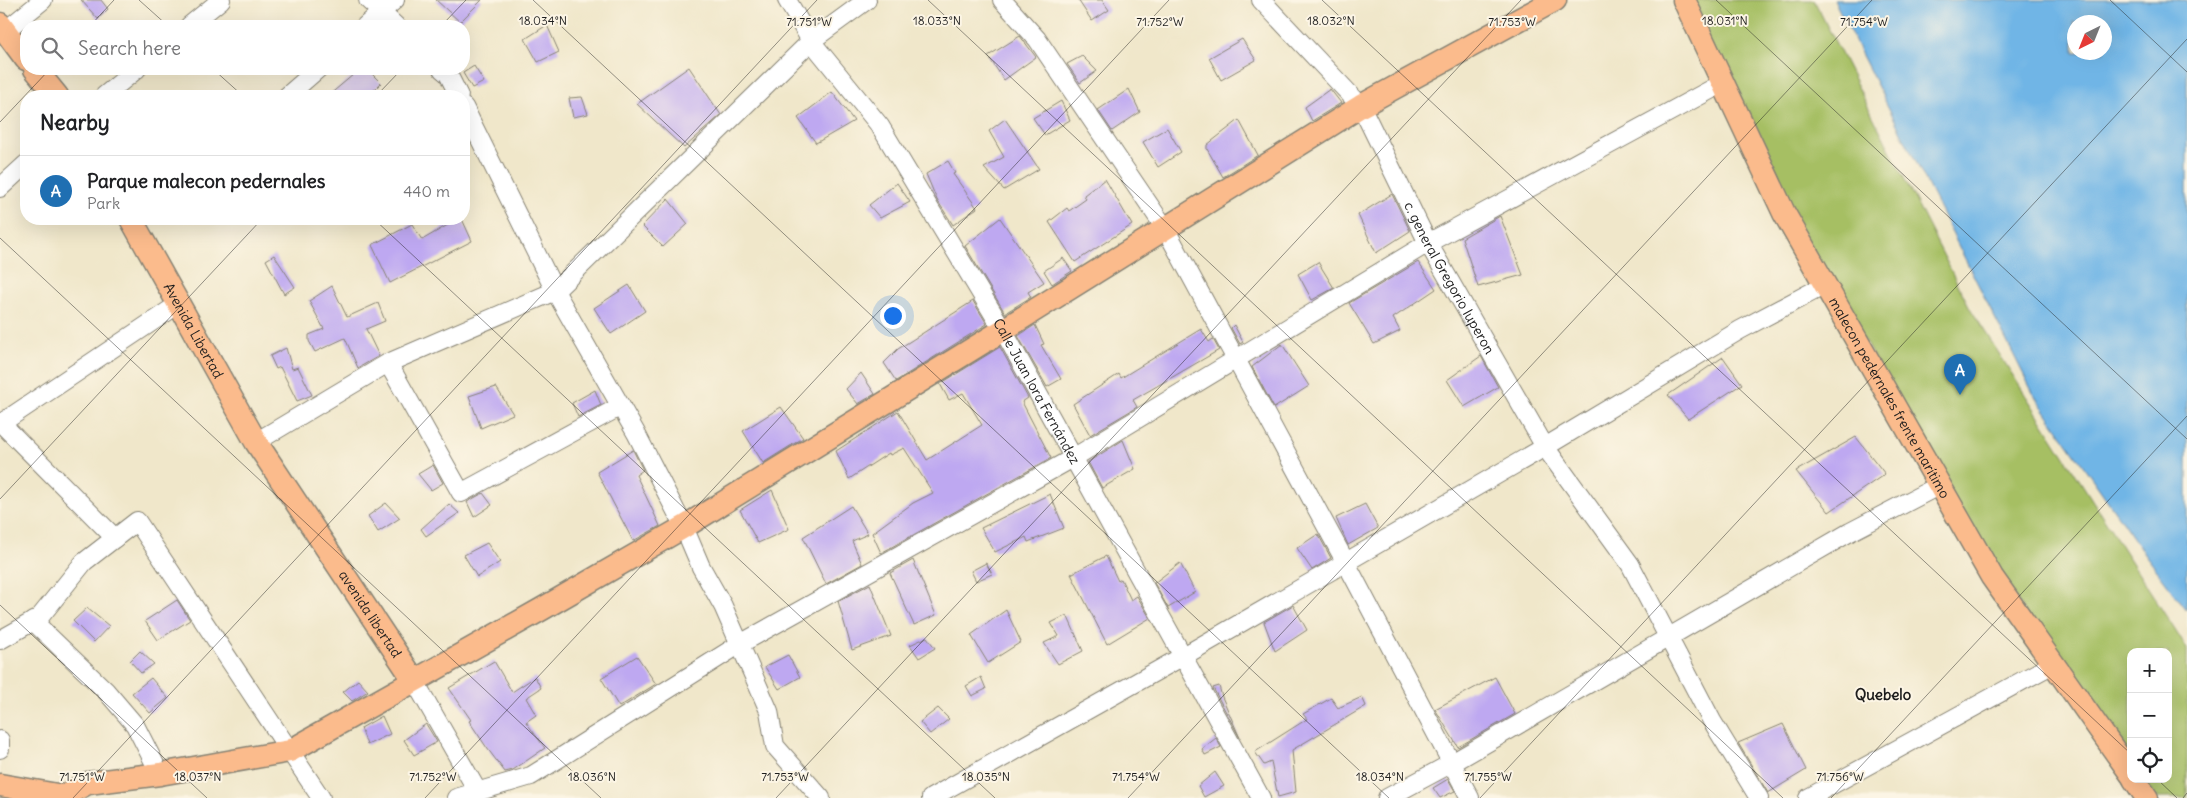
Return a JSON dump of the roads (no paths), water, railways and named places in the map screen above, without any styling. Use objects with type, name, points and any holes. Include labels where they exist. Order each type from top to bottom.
[{"type":"main road","points":[[0,785],[29,794],[63,796],[88,783],[160,774],[290,751],[542,609],[684,526],[1361,106],[1555,0]]},
{"type":"main road","name":"malecon pedernales frente marítimo","points":[[1684,0],[1784,213],[1992,577],[2127,768]]},
{"type":"main road","points":[[2,27],[20,51]]},
{"type":"main road","points":[[40,75],[52,90]]},
{"type":"main road","name":"Avenida Libertad","points":[[136,225],[256,442]]},
{"type":"main road","name":"avenida libertad","points":[[256,442],[414,680]]},
{"type":"main road","points":[[2137,783],[2148,798]]},
{"type":"street","points":[[2,27],[43,0]]},
{"type":"street","points":[[368,0],[390,20]]},
{"type":"street","points":[[372,20],[395,0]]},
{"type":"street","name":"Calle Juan lora Fernández","points":[[787,0],[811,41],[880,126],[1002,330],[1261,798]]},
{"type":"street","points":[[256,442],[388,364],[555,291],[811,41],[866,0]]},
{"type":"street","points":[[1002,0],[1037,39],[1165,228],[1346,562],[1470,798]]},
{"type":"street","name":"c. general Gregorio luperon","points":[[1261,0],[1361,106],[1428,243],[1545,447],[1630,564],[1712,720],[1759,798]]},
{"type":"street","points":[[195,20],[211,4]]},
{"type":"street","points":[[111,90],[130,75]]},
{"type":"street","points":[[294,90],[311,75]]},
{"type":"street","points":[[448,75],[456,90]]},
{"type":"street","points":[[456,798],[531,776],[740,644],[1073,458],[1428,243],[1723,83]]},
{"type":"street","points":[[470,119],[555,291],[621,406],[684,526],[769,710],[775,746],[821,798]]},
{"type":"street","points":[[0,188],[20,170]]},
{"type":"street","points":[[931,798],[1545,447],[1740,330],[1826,285]]},
{"type":"street","points":[[115,538],[0,423],[180,303]]},
{"type":"street","points":[[388,364],[460,493],[621,406]]},
{"type":"street","points":[[1387,798],[1850,532],[1940,485]]},
{"type":"street","points":[[0,640],[39,618],[84,562],[137,520],[321,798]]},
{"type":"street","points":[[34,621],[106,691],[135,725],[160,774]]},
{"type":"street","points":[[1808,798],[2053,664]]},
{"type":"street","name":"avenida libertad","points":[[414,680],[478,792]]},
{"type":"street","points":[[0,740],[0,749]]},
{"type":"water","points":[[1834,0],[2187,0],[2187,610],[2146,556],[2034,395]]},
{"type":"place","name":"Parque malecon pedernales","points":[[1960,395]]},
{"type":"district","name":"Quebelo","points":[[1883,694]]}]
